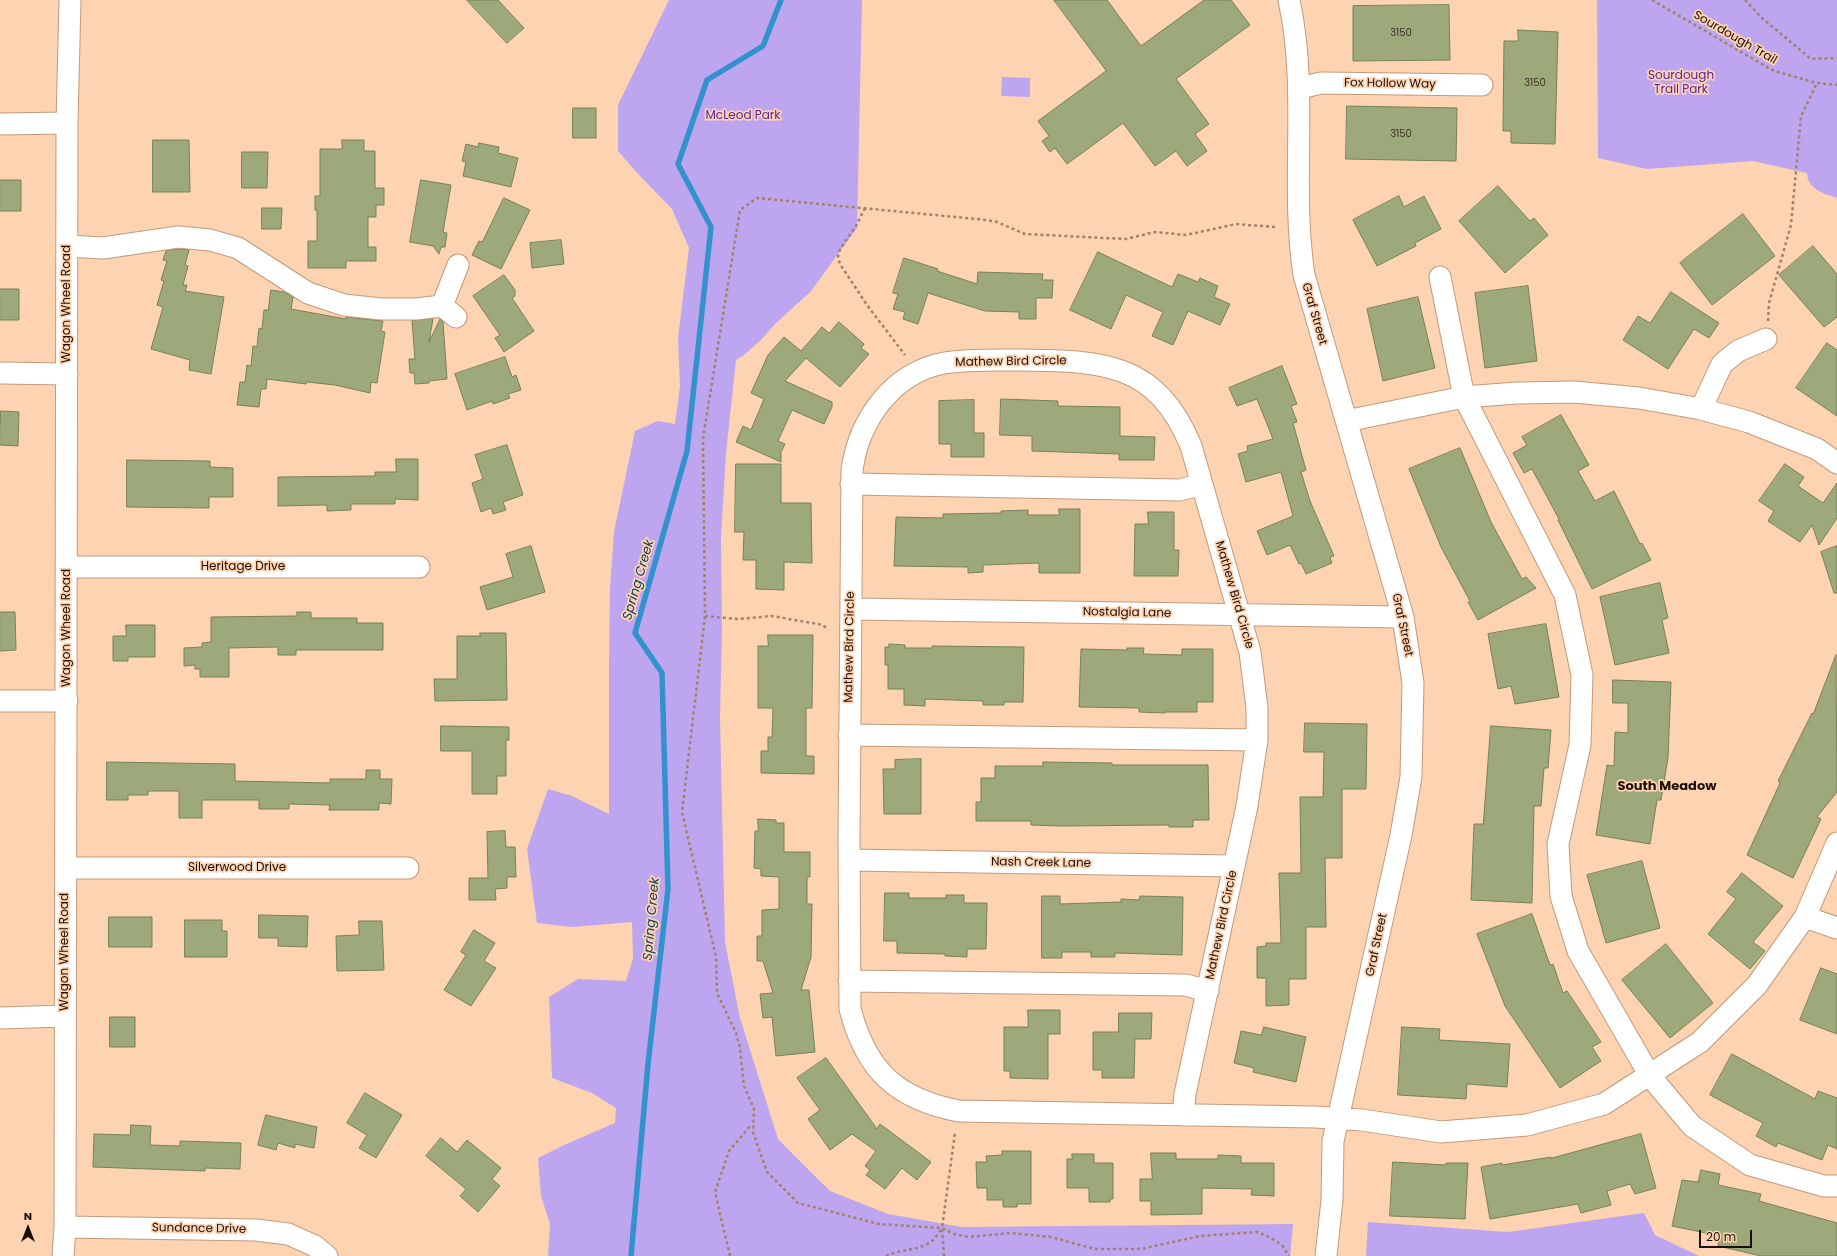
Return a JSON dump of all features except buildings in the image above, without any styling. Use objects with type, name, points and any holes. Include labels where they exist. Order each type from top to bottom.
[{"type":"street","name":"Wagon Wheel Road","points":[[63,1256],[65,1227],[67,701],[67,124],[70,0]]},
{"type":"street","name":"Graf Street","points":[[1289,0],[1297,42],[1300,88],[1299,247],[1304,275],[1403,617],[1413,683],[1411,777],[1399,843],[1338,1118],[1334,1141],[1332,1200],[1326,1256]]},
{"type":"street","name":"Fox Hollow Way","points":[[1300,88],[1321,83],[1482,85]]},
{"type":"street","points":[[0,124],[67,124]]},
{"type":"street","points":[[68,246],[103,248],[178,237],[210,240],[238,248],[308,293],[344,305],[381,310],[416,309],[449,311],[458,265]]},
{"type":"street","points":[[1440,277],[1464,397],[1565,594],[1582,675],[1580,745],[1558,844],[1561,896],[1578,951],[1650,1076],[1692,1126],[1750,1165],[1824,1186],[1837,1186]]},
{"type":"street","points":[[1701,409],[1722,364],[1738,351],[1766,339]]},
{"type":"street","name":"Mathew Bird Circle","points":[[1183,1115],[1185,1094],[1251,786],[1257,740],[1257,708],[1250,652],[1191,446],[1183,427],[1159,394],[1127,373],[1092,363],[1069,361],[962,360],[942,363],[915,373],[891,391],[877,405],[858,439],[854,454],[851,484],[849,981],[850,1009],[855,1028],[864,1048],[885,1078],[901,1090],[919,1100],[937,1107],[959,1111],[1338,1118],[1362,1120],[1441,1132],[1527,1124],[1604,1104],[1650,1076],[1700,1042],[1757,985],[1805,917],[1837,843]]},
{"type":"street","points":[[0,374],[67,374]]},
{"type":"street","points":[[1346,421],[1464,397],[1517,393],[1574,392],[1639,398],[1701,409],[1763,428],[1817,449],[1837,462]]},
{"type":"street","points":[[851,484],[1180,490],[1202,484]]},
{"type":"street","name":"Heritage Drive","points":[[67,566],[419,566]]},
{"type":"street","name":"Nostalgia Lane","points":[[851,609],[1403,617]]},
{"type":"street","points":[[0,701],[67,701]]},
{"type":"street","points":[[849,735],[1257,740]]},
{"type":"street","name":"Nash Creek Lane","points":[[849,860],[1234,866]]},
{"type":"street","name":"Silverwood Drive","points":[[66,868],[408,868]]},
{"type":"street","points":[[1805,917],[1837,928]]},
{"type":"street","points":[[849,981],[1186,985],[1208,991]]},
{"type":"street","points":[[0,1018],[65,1016]]},
{"type":"street","name":"Sundance Drive","points":[[65,1227],[256,1230],[288,1234],[315,1246],[327,1256]]},
{"type":"path","name":"Sourdough Trail","points":[[1652,0],[1774,71],[1817,83],[1837,85]]},
{"type":"path","points":[[1745,0],[1762,18],[1811,59],[1837,58]]},
{"type":"path","points":[[1766,339],[1770,303],[1791,226],[1801,116],[1817,83]]},
{"type":"path","points":[[1275,227],[1236,224],[1186,236],[1155,232],[1126,239],[1033,235],[1025,234],[997,222],[757,198],[740,210],[703,438],[705,616],[682,812],[716,957],[717,993],[736,1033],[740,1048],[744,1086],[754,1114],[752,1124],[767,1172],[798,1203],[879,1224],[942,1228],[954,1234],[969,1237],[1010,1233],[1051,1237],[1095,1249],[1141,1249],[1200,1236],[1258,1232],[1282,1245],[1289,1256]]},
{"type":"path","points":[[865,208],[856,226],[840,249],[838,256],[840,264],[867,305],[905,355]]},
{"type":"path","points":[[705,616],[737,619],[772,616],[823,625],[828,630]]},
{"type":"path","points":[[730,1256],[715,1192],[728,1151],[752,1124]]},
{"type":"path","points":[[944,1256],[942,1228],[955,1133]]},
{"type":"path","points":[[886,1256],[895,1251],[919,1247],[932,1241],[942,1228]]},
{"type":"green space","name":"McLeod Park","points":[[669,0],[862,0],[857,228],[811,291],[773,326],[762,339],[736,360],[726,453],[721,538],[722,631],[720,716],[725,942],[740,1018],[778,1139],[830,1191],[888,1214],[962,1227],[1293,1224],[1290,1256],[548,1256],[550,1224],[541,1196],[538,1158],[615,1123],[616,1108],[592,1093],[552,1078],[549,997],[578,979],[626,981],[633,959],[632,922],[572,927],[537,923],[527,849],[548,789],[572,796],[609,814],[610,588],[614,532],[635,431],[658,421],[675,424],[680,386],[678,338],[689,248],[672,209],[618,151],[618,105]]},
{"type":"green space","name":"Sourdough Trail Park","points":[[1597,0],[1837,0],[1837,198],[1813,187],[1808,179],[1807,173],[1753,161],[1647,169],[1598,158]]},
{"type":"green space","points":[[1002,77],[1030,78],[1030,97],[1001,96]]},
{"type":"green space","points":[[1644,1213],[1655,1235],[1699,1256],[1366,1256],[1368,1222],[1508,1232]]},
{"type":"waterway","name":"Spring Creek","points":[[631,1256],[648,1064],[668,889],[662,673],[635,633],[687,451],[711,227],[678,164],[707,80],[763,46],[781,0]]},
{"type":"district","name":"South Meadow","points":[[1667,787]]}]
